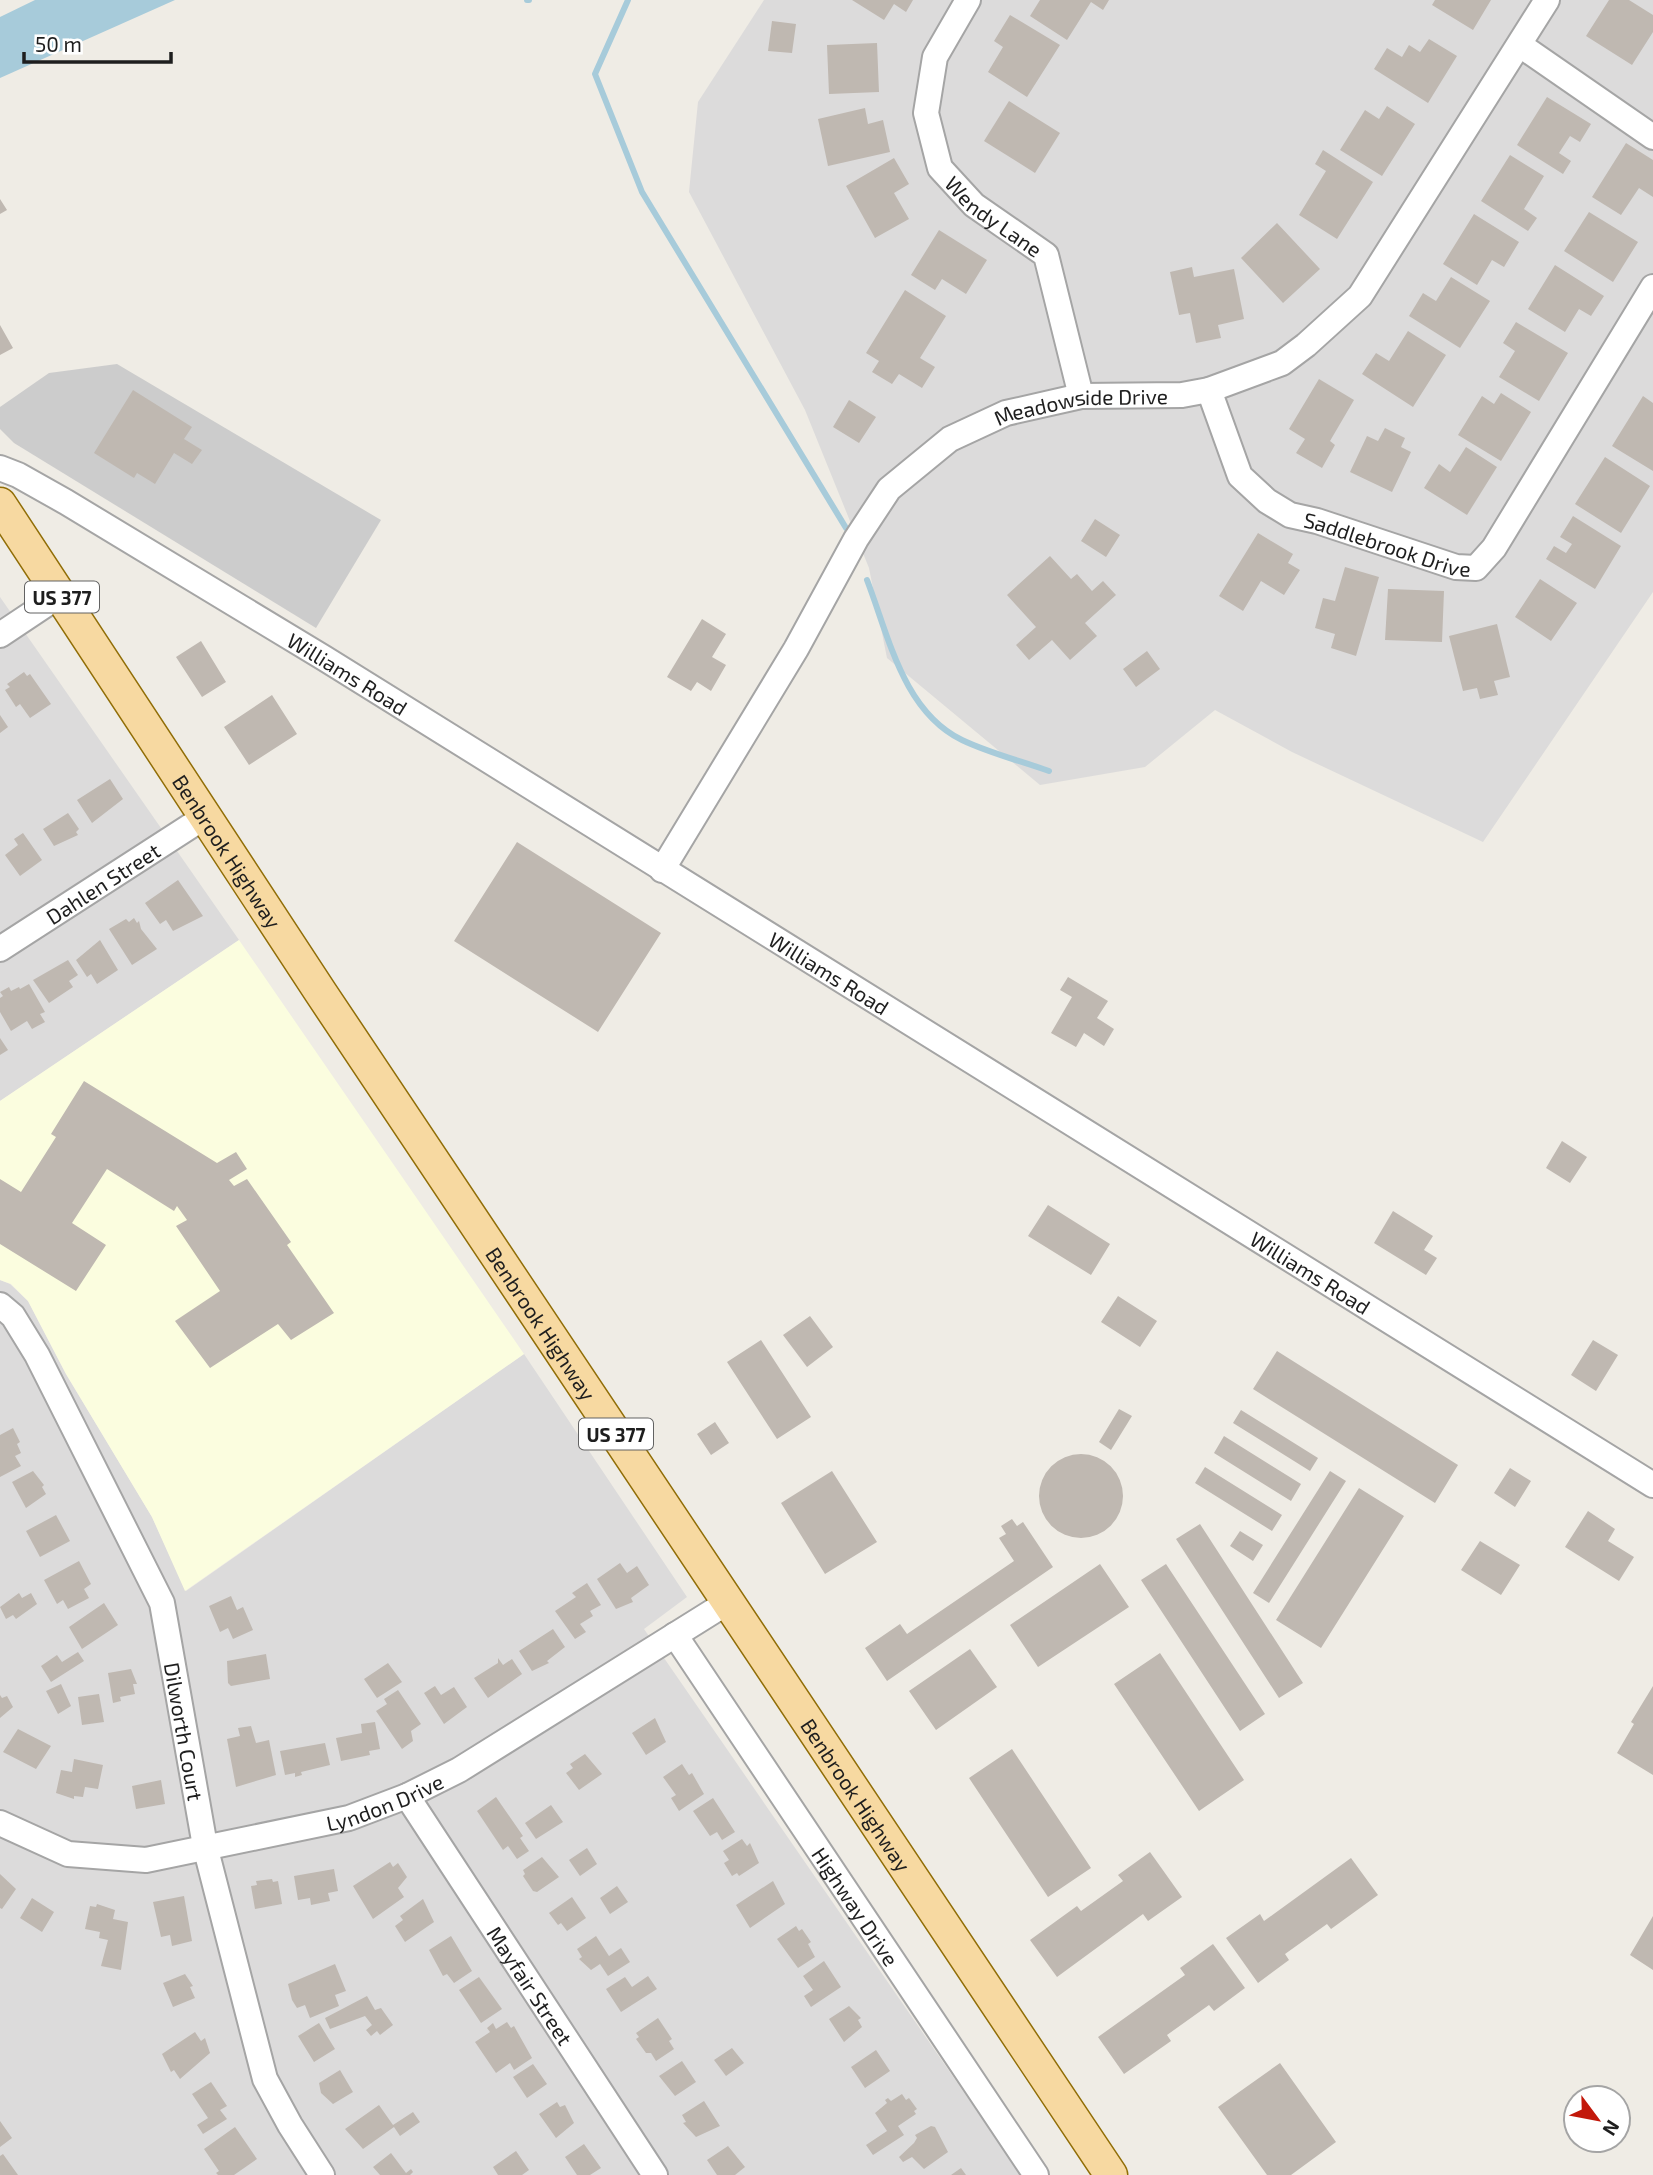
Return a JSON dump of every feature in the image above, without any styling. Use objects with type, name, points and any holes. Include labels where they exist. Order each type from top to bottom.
[{"type":"main road","name":"Benbrook Highway","points":[[0,504],[1111,2175]]},
{"type":"street","name":"Wendy Lane","points":[[968,0],[935,57],[926,113],[940,168],[974,205],[1046,256],[1081,396]]},
{"type":"street","name":"Meadowside Drive","points":[[662,870],[796,649],[856,539],[889,489],[950,439],[1006,413],[1081,396],[1182,395],[1209,390],[1282,363],[1360,296],[1547,0]]},
{"type":"street","points":[[1520,45],[1653,137]]},
{"type":"street","name":"Saddlebrook Drive","points":[[1209,390],[1240,476],[1267,501],[1290,515],[1317,521],[1456,567],[1476,568],[1494,548],[1653,287]]},
{"type":"street","name":"Williams Road","points":[[0,468],[18,475],[149,551],[1653,1485]]},
{"type":"street","points":[[0,635],[61,596]]},
{"type":"street","name":"Dahlen Street","points":[[0,949],[206,816]]},
{"type":"street","name":"Dilworth Court","points":[[0,1305],[13,1316],[37,1354],[162,1602],[205,1846],[265,2079],[322,2175]]},
{"type":"street","name":"Lyndon Drive","points":[[0,1823],[68,1854],[146,1860],[349,1818],[407,1796],[459,1770],[729,1602]]},
{"type":"street","name":"Highway Drive","points":[[675,1635],[1036,2175]]},
{"type":"street","name":"Mayfair Street","points":[[407,1796],[655,2175]]},
{"type":"shaded area","points":[[764,0],[1653,0],[1653,592],[1483,842],[1292,752],[1215,710],[1145,767],[1040,785],[887,658],[869,568],[805,410],[689,192],[698,102]]},
{"type":"shaded area","points":[[117,364],[381,520],[316,628],[14,443],[0,429],[0,407],[49,373]]},
{"type":"shaded area","points":[[0,597],[239,940],[0,1101]]},
{"type":"shaded area","points":[[239,940],[524,1354],[185,1591],[152,1517],[66,1374],[28,1301],[11,1284],[0,1280],[0,1101]]},
{"type":"shaded area","points":[[0,1280],[10,1284],[28,1301],[66,1374],[152,1517],[186,1591],[524,1354],[687,1597],[644,1629],[1021,2175],[0,2175]]},
{"type":"water","points":[[35,0],[175,0],[0,78],[0,17]]},
{"type":"building","points":[[852,0],[913,0],[906,12],[894,4],[884,20]]},
{"type":"building","points":[[1040,0],[1109,0],[1103,10],[1091,2],[1067,40],[1030,16]]},
{"type":"building","points":[[1435,0],[1491,0],[1473,30],[1432,5]]},
{"type":"building","points":[[1609,0],[1629,0],[1653,15],[1653,32],[1632,65],[1586,36]]},
{"type":"building","points":[[1010,15],[1060,45],[1027,97],[988,72],[1003,47],[994,41]]},
{"type":"building","points":[[772,21],[796,24],[792,53],[768,51]]},
{"type":"building","points":[[1429,39],[1457,56],[1428,103],[1374,69],[1387,48],[1402,57],[1409,45],[1420,52]]},
{"type":"building","points":[[877,43],[879,92],[829,94],[827,45]]},
{"type":"building","points":[[1547,97],[1591,124],[1580,142],[1570,136],[1559,153],[1571,161],[1563,174],[1517,145]]},
{"type":"building","points":[[1009,101],[1060,133],[1035,173],[984,141]]},
{"type":"building","points":[[1387,106],[1415,124],[1382,176],[1340,150],[1365,110],[1379,119]]},
{"type":"building","points":[[865,108],[868,124],[883,120],[890,152],[828,166],[818,119]]},
{"type":"building","points":[[1626,143],[1653,160],[1653,197],[1639,188],[1621,215],[1592,197]]},
{"type":"building","points":[[1323,150],[1373,182],[1337,239],[1299,215],[1326,171],[1315,164]]},
{"type":"building","points":[[1510,155],[1544,176],[1524,209],[1537,218],[1528,231],[1481,201]]},
{"type":"building","points":[[894,158],[909,184],[894,193],[909,219],[875,238],[846,186]]},
{"type":"building","points":[[0,199],[7,210],[0,214]]},
{"type":"building","points":[[1589,212],[1638,242],[1613,282],[1564,251]]},
{"type":"building","points":[[1474,214],[1519,242],[1504,267],[1492,260],[1477,285],[1443,264]]},
{"type":"building","points":[[1277,223],[1320,269],[1283,303],[1241,258]]},
{"type":"building","points":[[939,230],[987,260],[966,294],[942,279],[935,290],[911,275]]},
{"type":"building","points":[[1555,265],[1604,296],[1591,316],[1579,309],[1565,332],[1528,309]]},
{"type":"building","points":[[1192,267],[1194,277],[1234,269],[1244,319],[1218,325],[1221,338],[1196,343],[1190,313],[1179,315],[1170,272]]},
{"type":"building","points":[[1451,277],[1490,301],[1460,348],[1409,316],[1423,293],[1436,301]]},
{"type":"building","points":[[905,290],[946,316],[920,358],[935,367],[922,388],[899,374],[892,384],[872,372],[879,361],[866,353]]},
{"type":"building","points":[[1516,322],[1568,353],[1539,401],[1499,377],[1515,351],[1503,343]]},
{"type":"building","points":[[0,325],[13,348],[0,355]]},
{"type":"building","points":[[1408,331],[1446,355],[1413,407],[1362,374],[1376,353],[1389,361]]},
{"type":"building","points":[[1319,379],[1354,400],[1330,441],[1335,445],[1322,468],[1296,453],[1305,439],[1289,429]]},
{"type":"building","points":[[133,390],[192,427],[184,439],[202,450],[192,464],[174,453],[155,484],[137,473],[134,478],[94,453]]},
{"type":"building","points":[[1501,393],[1531,412],[1501,461],[1458,435],[1482,396],[1494,404]]},
{"type":"building","points":[[1643,396],[1653,403],[1653,471],[1612,446]]},
{"type":"building","points":[[849,400],[876,417],[859,443],[833,427]]},
{"type":"building","points":[[1385,428],[1405,438],[1401,447],[1411,452],[1392,492],[1350,472],[1367,436],[1378,441]]},
{"type":"building","points":[[1466,447],[1497,467],[1467,515],[1424,488],[1439,464],[1450,472]]},
{"type":"building","points":[[1605,457],[1650,486],[1621,533],[1575,504]]},
{"type":"building","points":[[1573,516],[1621,546],[1595,589],[1546,559],[1554,546],[1566,553],[1572,544],[1560,537]]},
{"type":"building","points":[[1095,519],[1120,535],[1106,557],[1081,541]]},
{"type":"building","points":[[1258,533],[1293,554],[1288,563],[1300,570],[1284,595],[1261,581],[1243,611],[1219,596]]},
{"type":"building","points":[[1050,556],[1071,579],[1077,574],[1092,591],[1103,581],[1116,595],[1085,623],[1097,636],[1070,660],[1052,640],[1029,660],[1016,645],[1036,627],[1007,595]]},
{"type":"building","points":[[1345,567],[1379,577],[1356,656],[1331,648],[1335,634],[1315,628],[1323,598],[1335,601]]},
{"type":"building","points":[[1540,579],[1577,603],[1551,641],[1515,617]]},
{"type":"building","points":[[1388,589],[1444,591],[1442,642],[1385,640]]},
{"type":"building","points":[[702,619],[726,634],[712,657],[726,665],[711,691],[697,682],[691,691],[667,677]]},
{"type":"building","points":[[1497,624],[1510,677],[1494,681],[1498,695],[1480,699],[1477,688],[1463,691],[1449,636]]},
{"type":"building","points":[[201,641],[226,682],[202,697],[176,657]]},
{"type":"building","points":[[1147,651],[1160,669],[1136,687],[1123,669]]},
{"type":"building","points":[[24,672],[27,676],[30,674],[51,704],[30,718],[20,704],[16,707],[5,690],[10,687],[7,684]]},
{"type":"building","points":[[272,695],[297,734],[249,765],[224,727]]},
{"type":"building","points":[[0,715],[8,727],[0,733]]},
{"type":"building","points":[[110,779],[123,799],[92,823],[77,800]]},
{"type":"building","points":[[68,813],[79,829],[76,832],[78,835],[54,846],[43,829]]},
{"type":"building","points":[[23,833],[42,860],[20,876],[5,855],[18,845],[14,839]]},
{"type":"building","points":[[517,842],[661,933],[598,1032],[454,941]]},
{"type":"building","points":[[178,880],[203,916],[173,931],[166,920],[160,924],[145,903]]},
{"type":"building","points":[[134,918],[137,923],[139,921],[141,929],[157,949],[132,965],[109,929],[126,919],[129,922]]},
{"type":"building","points":[[100,940],[118,970],[97,984],[91,974],[87,977],[76,960]]},
{"type":"building","points":[[68,960],[78,975],[69,981],[73,987],[49,1003],[33,980]]},
{"type":"building","points":[[1068,977],[1108,1001],[1097,1018],[1114,1029],[1104,1046],[1084,1033],[1076,1047],[1051,1033],[1072,997],[1060,990]]},
{"type":"building","points":[[29,984],[45,1012],[40,1014],[45,1022],[32,1029],[27,1021],[11,1031],[0,1012],[0,998],[3,996],[0,992],[9,987],[11,991],[19,987],[20,989]]},
{"type":"building","points":[[0,1038],[8,1050],[0,1055]]},
{"type":"building","points":[[84,1081],[217,1163],[236,1152],[247,1169],[229,1180],[234,1186],[247,1179],[291,1242],[287,1245],[334,1313],[291,1340],[278,1324],[210,1368],[175,1321],[220,1291],[176,1226],[187,1220],[177,1206],[174,1211],[107,1169],[72,1223],[106,1245],[76,1291],[0,1244],[0,1179],[21,1192],[56,1137],[51,1134]]},
{"type":"building","points":[[1562,1141],[1587,1157],[1570,1183],[1546,1168]]},
{"type":"building","points":[[1048,1205],[1110,1244],[1091,1275],[1028,1236]]},
{"type":"building","points":[[1393,1211],[1433,1236],[1424,1250],[1437,1258],[1426,1275],[1374,1243]]},
{"type":"building","points":[[1118,1296],[1157,1321],[1140,1347],[1101,1322]]},
{"type":"building","points":[[810,1316],[833,1347],[807,1367],[783,1335]]},
{"type":"building","points":[[761,1340],[811,1417],[777,1439],[727,1362]]},
{"type":"building","points":[[1593,1340],[1618,1355],[1596,1391],[1571,1375]]},
{"type":"building","points":[[1277,1351],[1458,1465],[1435,1503],[1253,1389]]},
{"type":"building","points":[[1119,1409],[1132,1416],[1111,1450],[1099,1442]]},
{"type":"building","points":[[1241,1410],[1318,1458],[1310,1471],[1233,1423]]},
{"type":"building","points":[[715,1422],[729,1443],[711,1455],[697,1434]]},
{"type":"building","points":[[13,1428],[20,1442],[17,1444],[21,1453],[15,1456],[21,1466],[0,1477],[0,1435]]},
{"type":"building","points":[[1224,1436],[1301,1484],[1291,1501],[1214,1453]]},
{"type":"building","points":[[1081,1454],[1104,1461],[1116,1473],[1123,1496],[1116,1519],[1104,1531],[1081,1538],[1058,1531],[1046,1519],[1039,1496],[1046,1473],[1058,1461]]},
{"type":"building","points":[[1205,1467],[1282,1515],[1272,1531],[1195,1483]]},
{"type":"building","points":[[1510,1468],[1531,1481],[1515,1507],[1494,1493]]},
{"type":"building","points":[[33,1471],[44,1485],[42,1487],[46,1494],[26,1508],[12,1482]]},
{"type":"building","points":[[832,1471],[877,1542],[825,1574],[781,1503]]},
{"type":"building","points":[[1330,1471],[1346,1481],[1269,1603],[1253,1593]]},
{"type":"building","points":[[1359,1488],[1404,1516],[1321,1648],[1276,1620]]},
{"type":"building","points":[[1588,1511],[1615,1529],[1608,1541],[1634,1557],[1619,1581],[1565,1547]]},
{"type":"building","points":[[56,1515],[70,1541],[40,1557],[26,1531]]},
{"type":"building","points":[[1012,1519],[1017,1526],[1023,1522],[1053,1567],[887,1681],[865,1648],[900,1624],[907,1634],[1014,1561],[999,1538],[1006,1534],[1001,1526]]},
{"type":"building","points":[[1200,1524],[1303,1683],[1279,1698],[1176,1539]]},
{"type":"building","points":[[1240,1531],[1263,1545],[1253,1561],[1230,1546]]},
{"type":"building","points":[[1480,1541],[1520,1565],[1501,1595],[1461,1570]]},
{"type":"building","points":[[79,1561],[91,1584],[84,1589],[89,1598],[68,1609],[63,1600],[57,1604],[44,1580]]},
{"type":"building","points":[[620,1563],[627,1573],[637,1566],[649,1585],[631,1598],[633,1602],[616,1609],[597,1579]]},
{"type":"building","points":[[1100,1564],[1129,1607],[1038,1667],[1010,1625]]},
{"type":"building","points":[[1166,1564],[1265,1714],[1240,1731],[1141,1580]]},
{"type":"building","points":[[587,1583],[601,1605],[590,1611],[593,1616],[580,1624],[586,1632],[575,1639],[555,1611],[576,1597],[572,1593]]},
{"type":"building","points":[[19,1593],[22,1598],[31,1593],[37,1604],[16,1619],[13,1615],[6,1619],[0,1607]]},
{"type":"building","points":[[231,1596],[237,1610],[243,1607],[253,1630],[233,1639],[228,1628],[220,1632],[209,1606]]},
{"type":"building","points":[[104,1603],[118,1625],[82,1649],[69,1627]]},
{"type":"building","points":[[553,1629],[565,1647],[547,1661],[549,1663],[532,1671],[519,1651]]},
{"type":"building","points":[[970,1649],[997,1687],[936,1730],[909,1691]]},
{"type":"building","points":[[78,1652],[84,1661],[51,1682],[41,1666],[57,1655],[62,1662]]},
{"type":"building","points":[[1160,1653],[1244,1780],[1199,1811],[1114,1684]]},
{"type":"building","points":[[266,1654],[270,1679],[231,1686],[228,1683],[227,1661]]},
{"type":"building","points":[[498,1658],[503,1665],[512,1659],[522,1674],[488,1698],[474,1678],[498,1663]]},
{"type":"building","points":[[388,1663],[402,1682],[377,1698],[364,1679]]},
{"type":"building","points":[[131,1669],[137,1684],[133,1684],[135,1694],[120,1697],[121,1701],[113,1703],[108,1673]]},
{"type":"building","points":[[61,1684],[71,1706],[58,1714],[46,1691]]},
{"type":"building","points":[[435,1686],[441,1695],[454,1687],[467,1707],[444,1724],[424,1693]]},
{"type":"building","points":[[1653,1686],[1653,1775],[1617,1753],[1634,1724],[1631,1722]]},
{"type":"building","points":[[398,1690],[421,1724],[411,1731],[413,1741],[402,1749],[376,1711],[387,1704],[384,1699]]},
{"type":"building","points":[[99,1694],[104,1722],[82,1725],[78,1697]]},
{"type":"building","points":[[0,1695],[2,1698],[7,1696],[13,1707],[0,1718]]},
{"type":"building","points":[[655,1718],[666,1742],[646,1755],[632,1733]]},
{"type":"building","points":[[375,1722],[380,1749],[369,1751],[370,1755],[341,1761],[336,1738],[362,1733],[361,1724]]},
{"type":"building","points":[[251,1726],[256,1743],[269,1740],[276,1775],[236,1787],[227,1739],[240,1736],[238,1728]]},
{"type":"building","points":[[18,1729],[51,1746],[36,1769],[3,1752]]},
{"type":"building","points":[[325,1743],[330,1765],[301,1772],[302,1775],[295,1777],[295,1773],[285,1775],[280,1751]]},
{"type":"building","points":[[1012,1749],[1091,1868],[1048,1897],[969,1778]]},
{"type":"building","points":[[585,1754],[602,1774],[579,1790],[566,1773],[573,1768],[570,1764]]},
{"type":"building","points":[[74,1759],[103,1765],[98,1789],[85,1787],[83,1797],[74,1796],[74,1799],[56,1793],[61,1770],[72,1772]]},
{"type":"building","points":[[682,1764],[689,1775],[692,1773],[704,1794],[679,1811],[671,1798],[676,1795],[663,1777]]},
{"type":"building","points":[[161,1780],[165,1804],[136,1809],[132,1786]]},
{"type":"building","points":[[496,1797],[523,1836],[520,1838],[529,1851],[517,1859],[508,1846],[503,1850],[477,1811]]},
{"type":"building","points":[[713,1798],[735,1832],[722,1840],[717,1832],[710,1836],[693,1811]]},
{"type":"building","points":[[551,1805],[563,1822],[536,1839],[525,1823]]},
{"type":"building","points":[[742,1839],[747,1846],[750,1843],[759,1863],[739,1876],[737,1873],[732,1876],[724,1863],[729,1860],[723,1851]]},
{"type":"building","points":[[587,1848],[597,1864],[580,1876],[569,1860]]},
{"type":"building","points":[[1150,1852],[1182,1897],[1148,1921],[1143,1914],[1057,1977],[1030,1940],[1077,1906],[1081,1911],[1123,1881],[1118,1875]]},
{"type":"building","points":[[542,1857],[559,1877],[537,1892],[533,1891],[523,1876],[523,1870]]},
{"type":"building","points":[[1351,1858],[1378,1895],[1331,1929],[1327,1924],[1285,1954],[1289,1960],[1258,1983],[1226,1938],[1260,1914],[1264,1921]]},
{"type":"building","points":[[390,1862],[393,1867],[398,1863],[407,1877],[398,1888],[404,1897],[373,1919],[353,1886]]},
{"type":"building","points":[[334,1869],[338,1891],[328,1893],[330,1901],[311,1905],[310,1898],[298,1900],[294,1876]]},
{"type":"building","points":[[0,1874],[16,1889],[2,1909],[0,1908]]},
{"type":"building","points":[[272,1879],[273,1882],[278,1881],[282,1904],[255,1909],[251,1886],[257,1885],[256,1881]]},
{"type":"building","points":[[773,1881],[785,1904],[750,1928],[736,1905]]},
{"type":"building","points":[[617,1886],[628,1902],[610,1914],[600,1898]]},
{"type":"building","points":[[184,1896],[192,1941],[172,1946],[170,1935],[161,1937],[153,1902]]},
{"type":"building","points":[[572,1897],[586,1918],[567,1931],[561,1923],[558,1925],[549,1913]]},
{"type":"building","points":[[32,1898],[54,1912],[42,1932],[20,1918]]},
{"type":"building","points":[[423,1899],[434,1922],[405,1942],[395,1926],[403,1920],[400,1916]]},
{"type":"building","points":[[97,1904],[115,1910],[113,1919],[128,1922],[121,1970],[101,1966],[108,1940],[99,1938],[100,1932],[85,1929],[90,1906],[96,1907]]},
{"type":"building","points":[[1653,1916],[1653,1970],[1630,1955]]},
{"type":"building","points":[[796,1926],[799,1931],[802,1929],[811,1942],[808,1944],[815,1957],[798,1968],[777,1939]]},
{"type":"building","points":[[451,1936],[472,1971],[454,1983],[447,1974],[443,1976],[429,1950]]},
{"type":"building","points":[[596,1936],[609,1956],[621,1948],[630,1962],[608,1976],[600,1964],[591,1970],[579,1959],[582,1957],[577,1949]]},
{"type":"building","points":[[1213,1944],[1245,1988],[1214,2011],[1209,2005],[1167,2035],[1171,2041],[1124,2074],[1098,2037],[1185,1975],[1180,1968]]},
{"type":"building","points":[[824,1961],[841,1987],[811,2007],[804,1996],[813,1990],[803,1976]]},
{"type":"building","points":[[335,1964],[346,1991],[335,1995],[339,2006],[310,2018],[305,2005],[297,2008],[288,1984]]},
{"type":"building","points":[[185,1974],[193,1986],[190,1987],[195,1998],[173,2007],[163,1983]]},
{"type":"building","points":[[648,1976],[657,1989],[621,2012],[606,1989],[625,1977],[632,1987]]},
{"type":"building","points":[[479,1977],[502,2009],[481,2023],[459,1990]]},
{"type":"building","points":[[367,1996],[375,2010],[381,2008],[393,2025],[380,2035],[377,2031],[371,2036],[366,2030],[372,2025],[365,2016],[330,2029],[325,2018]]},
{"type":"building","points":[[849,2006],[861,2018],[858,2020],[862,2027],[844,2042],[829,2019]]},
{"type":"building","points":[[658,2018],[672,2039],[669,2041],[674,2049],[656,2061],[636,2039],[639,2037],[636,2033]]},
{"type":"building","points":[[507,2022],[511,2028],[514,2026],[532,2058],[514,2070],[510,2063],[496,2073],[475,2042],[490,2032],[487,2028],[493,2023],[496,2029]]},
{"type":"building","points":[[319,2023],[335,2049],[314,2062],[298,2036]]},
{"type":"building","points":[[195,2032],[201,2041],[205,2038],[210,2053],[180,2079],[174,2070],[171,2072],[162,2054]]},
{"type":"building","points":[[732,2048],[744,2063],[726,2076],[714,2060]]},
{"type":"building","points":[[876,2050],[890,2071],[865,2088],[851,2067]]},
{"type":"building","points":[[682,2061],[696,2082],[675,2096],[659,2076]]},
{"type":"building","points":[[1280,2063],[1336,2142],[1291,2175],[1267,2175],[1218,2107]]},
{"type":"building","points":[[533,2064],[547,2084],[527,2098],[513,2077]]},
{"type":"building","points":[[340,2070],[353,2092],[333,2104],[321,2093],[319,2083]]},
{"type":"building","points":[[211,2082],[227,2106],[220,2110],[227,2119],[203,2134],[197,2125],[208,2118],[192,2094]]},
{"type":"building","points":[[902,2094],[906,2100],[909,2098],[917,2109],[914,2111],[916,2114],[898,2126],[904,2135],[873,2155],[866,2145],[887,2131],[875,2113],[887,2103],[885,2100],[888,2098],[891,2101]]},
{"type":"building","points":[[704,2101],[720,2126],[696,2137],[683,2123],[686,2122],[682,2115]]},
{"type":"building","points":[[557,2102],[560,2107],[565,2105],[574,2123],[556,2138],[539,2114]]},
{"type":"building","points":[[379,2105],[393,2125],[413,2112],[420,2122],[400,2136],[394,2127],[363,2149],[345,2129]]},
{"type":"building","points":[[0,2121],[12,2138],[0,2147]]},
{"type":"building","points":[[931,2126],[935,2127],[948,2152],[924,2169],[912,2157],[903,2162],[899,2157],[914,2143],[917,2138],[915,2135]]},
{"type":"building","points":[[235,2127],[257,2159],[234,2175],[218,2175],[216,2173],[219,2171],[204,2149]]},
{"type":"building","points":[[584,2144],[601,2168],[590,2175],[577,2175],[565,2157]]},
{"type":"building","points":[[728,2146],[745,2167],[735,2175],[717,2175],[707,2160]]},
{"type":"building","points":[[516,2151],[529,2170],[522,2175],[498,2175],[493,2167]]},
{"type":"building","points":[[391,2153],[406,2173],[411,2169],[413,2172],[410,2175],[380,2175],[373,2167]]},
{"type":"building","points":[[3,2154],[18,2175],[0,2175],[0,2156]]},
{"type":"building","points":[[961,2168],[966,2175],[951,2175]]},
{"type":"waterway","points":[[628,0],[595,74],[642,192],[846,528]]},
{"type":"waterway","points":[[867,580],[891,648],[912,692],[925,711],[942,727],[962,740],[1049,771]]}]
